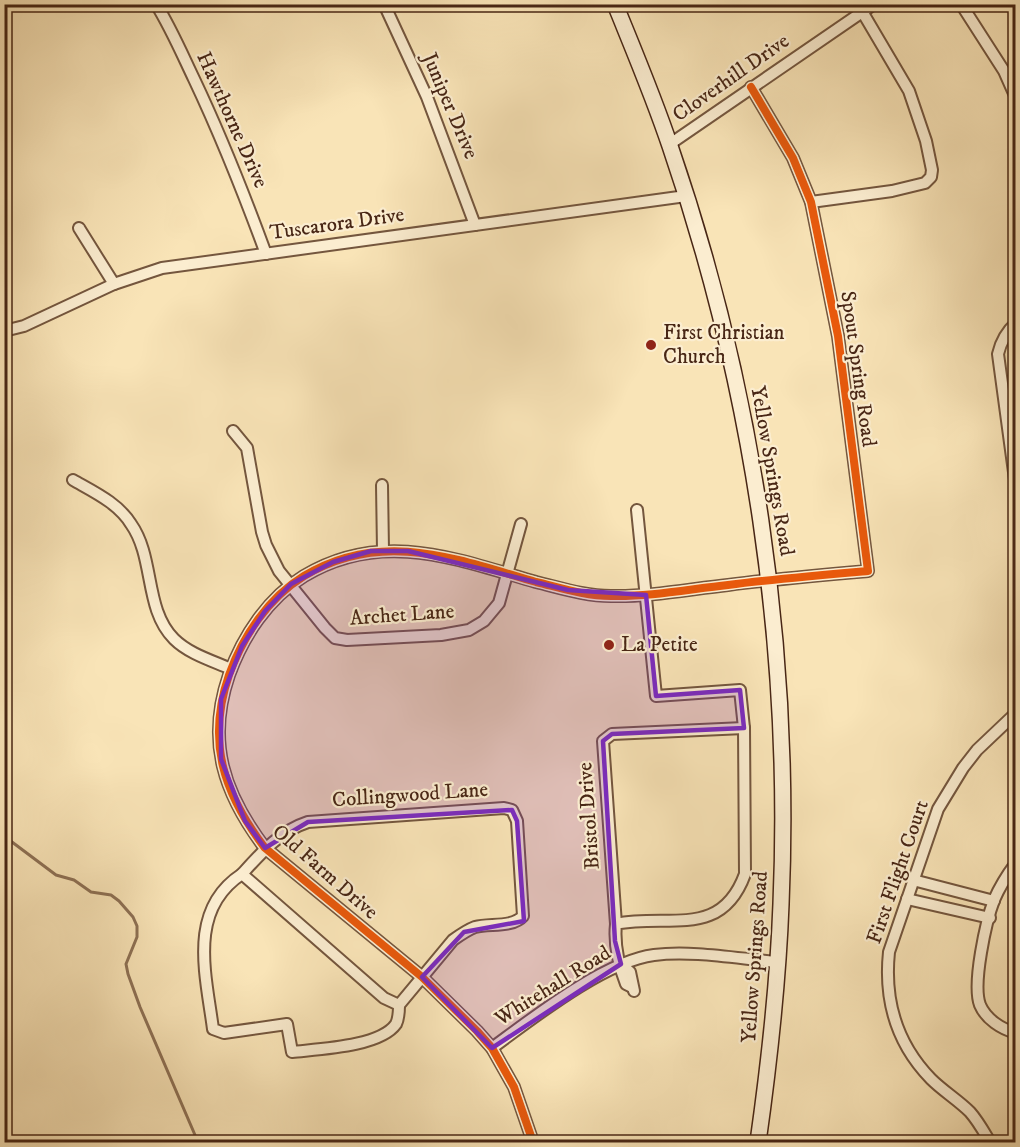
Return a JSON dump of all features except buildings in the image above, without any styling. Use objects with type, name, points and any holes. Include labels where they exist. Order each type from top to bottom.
[{"type":"main road","name":"Yellow Springs Road","points":[[615,4],[670,144],[716,302],[734,376],[756,492],[768,580],[779,701],[782,857],[778,962],[768,1073],[758,1143]]},
{"type":"street","name":"Hawthorne Drive","points":[[156,4],[215,124],[266,254]]},
{"type":"street","name":"Juniper Drive","points":[[384,4],[427,97],[475,225]]},
{"type":"street","name":"Cloverhill Drive","points":[[670,144],[874,4]]},
{"type":"street","points":[[961,4],[1004,71],[1016,98]]},
{"type":"street","points":[[811,202],[892,191],[925,183],[931,177],[932,170],[926,141],[909,91],[863,12]]},
{"type":"street","name":"Spout Spring Road","points":[[751,87],[793,158],[811,202],[838,336],[868,571],[768,580]]},
{"type":"street","name":"Tuscarora Drive","points":[[4,331],[24,326],[114,284],[162,268],[686,196]]},
{"type":"street","points":[[79,228],[114,284]]},
{"type":"street","points":[[1016,323],[1006,332],[998,354],[1012,428],[1016,487]]},
{"type":"street","points":[[233,431],[247,448],[266,545],[279,571],[291,584]]},
{"type":"street","points":[[73,480],[102,496],[123,513],[131,523],[142,549],[158,614],[175,640],[187,649],[231,669]]},
{"type":"street","points":[[382,485],[383,550]]},
{"type":"street","points":[[616,924],[645,921],[680,922],[705,918],[727,905],[740,888],[745,874],[744,728],[740,690],[656,696],[637,510]]},
{"type":"street","points":[[507,573],[521,524]]},
{"type":"street","name":"Old Farm Drive","points":[[533,1143],[514,1087],[492,1048],[477,1031],[422,977],[266,848],[245,821],[227,780],[221,759],[218,722],[221,699],[231,669],[253,626],[291,584],[333,562],[371,551],[433,554],[591,595],[646,595],[768,580]]},
{"type":"street","name":"Archet Lane","points":[[291,584],[335,638],[441,635],[470,630],[484,621],[499,603],[507,573]]},
{"type":"street","name":"First Flight Court","points":[[990,1143],[970,1112],[931,1079],[904,1044],[896,1025],[888,991],[888,970],[890,952],[928,833],[938,809],[977,750],[1016,713]]},
{"type":"street","name":"Bristol Drive","points":[[633,991],[626,984],[622,974],[615,941],[616,924],[603,741],[612,734],[744,728]]},
{"type":"street","name":"Collingwood Lane","points":[[266,848],[290,830],[308,822],[504,808],[512,810],[518,821],[523,916],[518,922],[475,927],[464,932],[453,940],[422,977]]},
{"type":"street","points":[[266,848],[242,874],[232,880],[216,900],[210,912],[203,957],[213,1029],[224,1033],[287,1024],[292,1052],[354,1043],[385,1033],[394,1026],[398,1019],[399,1005],[422,977]]},
{"type":"street","points":[[1016,863],[1004,878],[993,901],[976,990],[980,1006],[988,1017],[998,1026],[1016,1033]]},
{"type":"street","points":[[242,874],[384,998],[399,1005]]},
{"type":"street","points":[[913,880],[993,901]]},
{"type":"street","points":[[907,899],[990,918]]},
{"type":"street","name":"Whitehall Road","points":[[492,1048],[576,990],[621,964],[654,955],[675,954],[778,962]]},
{"type":"highlighted area","points":[[371,551],[408,551],[568,590],[646,595],[656,696],[740,690],[744,728],[612,734],[603,741],[615,941],[621,964],[492,1048],[422,977],[464,932],[524,921],[517,821],[512,810],[308,822],[265,848],[245,821],[221,759],[221,699],[242,646],[265,611],[291,584],[333,562]]},
{"type":"waterway","points":[[4,833],[8,839],[56,875],[74,880],[91,892],[111,895],[133,917],[137,926],[137,937],[126,964],[128,974],[198,1142]]},
{"type":"cycle path","points":[[533,1142],[514,1087],[492,1048],[477,1031],[422,977],[265,848],[239,808],[223,766],[219,745],[222,699],[235,660],[249,632],[279,595],[304,576],[333,562],[362,554],[391,551],[419,553],[477,565],[573,591],[611,596],[655,594],[868,571],[838,336],[811,202],[793,158],[751,87]]},
{"type":"place","name":"First Christian Church","points":[[651,345]]},
{"type":"place","name":"La Petite","points":[[609,645]]}]
